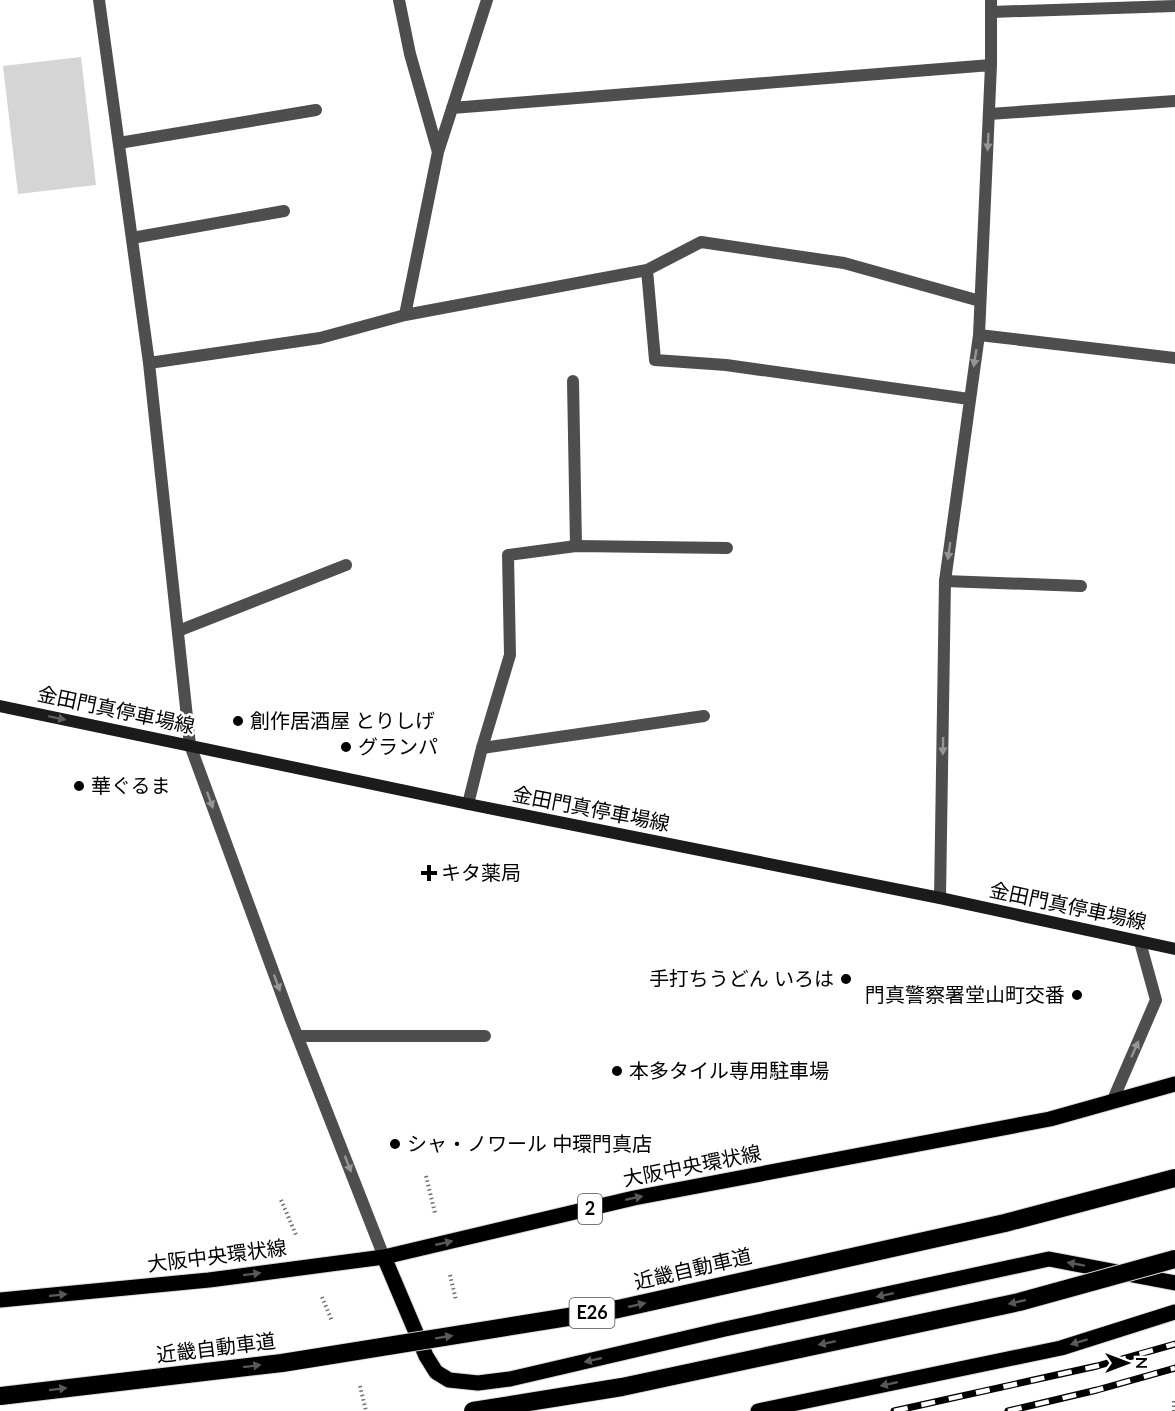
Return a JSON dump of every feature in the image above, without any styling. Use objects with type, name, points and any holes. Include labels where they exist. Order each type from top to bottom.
[{"type":"highway","name":"近畿自動車道","points":[[0,1396],[282,1363],[618,1309],[1005,1223],[1175,1178]]},
{"type":"highway","points":[[473,1411],[622,1387],[1008,1305],[1175,1259]]},
{"type":"main road","name":"金田門真停車場線","points":[[0,706],[468,804],[940,898],[1175,950]]},
{"type":"main road","name":"大阪中央環状線","points":[[0,1300],[209,1280],[384,1257],[634,1198],[1050,1119],[1175,1084]]},
{"type":"main road","points":[[384,1257],[426,1356],[436,1372],[449,1380],[478,1383],[510,1379],[1049,1259],[1175,1283]]},
{"type":"main road","points":[[758,1411],[1061,1348],[1175,1312]]},
{"type":"street","points":[[99,0],[149,363],[190,745],[298,1036],[384,1257]]},
{"type":"street","points":[[399,0],[410,54],[438,152]]},
{"type":"street","points":[[405,315],[438,152],[487,0]]},
{"type":"street","points":[[940,898],[945,580],[979,335],[991,65],[991,6],[1175,6]]},
{"type":"street","points":[[452,108],[991,65]]},
{"type":"street","points":[[989,114],[1175,101]]},
{"type":"street","points":[[119,143],[316,110]]},
{"type":"street","points":[[132,238],[284,211]]},
{"type":"street","points":[[149,363],[320,339],[405,315],[647,270],[700,242],[844,263],[980,301]]},
{"type":"street","points":[[647,270],[655,360],[726,365],[969,399]]},
{"type":"street","points":[[979,335],[1175,358]]},
{"type":"street","points":[[573,381],[576,546]]},
{"type":"street","points":[[468,804],[510,655],[508,555],[576,546],[727,548]]},
{"type":"street","points":[[178,631],[346,565]]},
{"type":"street","points":[[945,580],[1082,586]]},
{"type":"street","points":[[482,748],[704,716]]},
{"type":"street","points":[[1112,1102],[1156,1000],[1140,942]]},
{"type":"street","points":[[298,1036],[484,1036]]},
{"type":"path","points":[[426,1176],[458,1308]]},
{"type":"path","points":[[281,1200],[336,1329]]},
{"type":"path","points":[[357,1381],[366,1411]]},
{"type":"path","points":[[1174,1401],[1174,1411]]},
{"type":"shaded area","points":[[81,57],[96,185],[18,194],[3,66]]},
{"type":"railway","points":[[894,1411],[1097,1366],[1175,1344]]},
{"type":"railway","points":[[1008,1411],[1097,1390],[1175,1368]]},
{"type":"place","name":"創作居酒屋 とりしげ","points":[[238,721]]},
{"type":"place","name":"グランパ","points":[[346,747]]},
{"type":"place","name":"華ぐるま","points":[[79,786]]},
{"type":"place","name":"キタ薬局","points":[[429,873]]},
{"type":"place","name":"手打ちうどん いろは","points":[[846,979]]},
{"type":"place","name":"門真警察署堂山町交番","points":[[1077,995]]},
{"type":"place","name":"本多タイル専用駐車場","points":[[617,1071]]},
{"type":"place","name":"シャ・ノワール 中環門真店","points":[[395,1144]]}]
